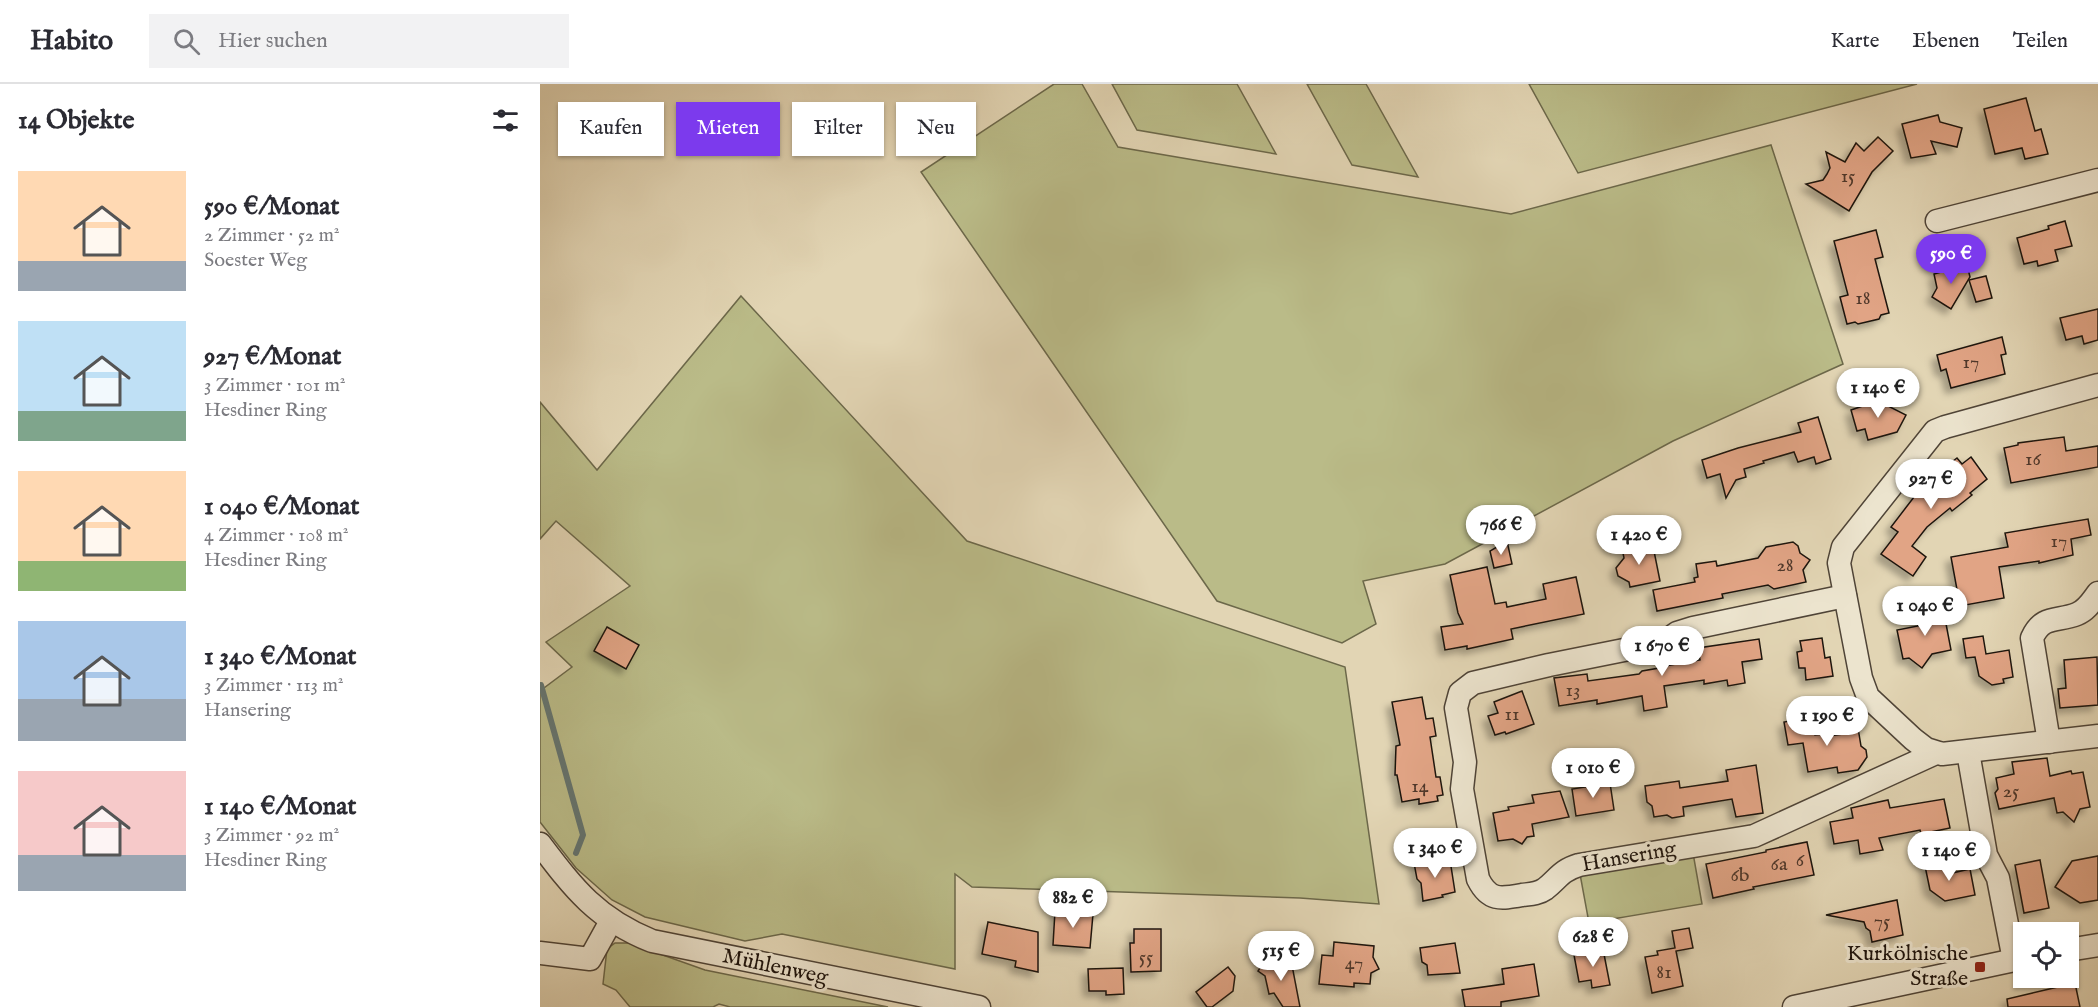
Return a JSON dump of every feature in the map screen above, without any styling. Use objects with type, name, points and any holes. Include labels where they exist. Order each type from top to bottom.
[{"type":"street","points":[[1937,221],[2098,180]]},
{"type":"street","points":[[2098,385],[1935,431],[1843,547],[1839,563],[1861,678],[1868,697],[1912,739],[1936,753],[1968,752],[2098,736]]},
{"type":"street","points":[[2049,742],[2032,638],[2039,626],[2047,621],[2082,611],[2098,593]]},
{"type":"street","name":"Hansering","points":[[1845,596],[1693,628],[1677,633],[1664,642],[1549,665],[1473,683],[1465,687],[1460,693],[1456,708],[1465,762],[1462,789],[1478,879],[1483,888],[1488,893],[1503,898],[1538,893],[1544,890],[1560,873],[1579,865],[1754,836],[1936,753]]},
{"type":"street","points":[[1968,752],[1986,855],[1998,878],[2013,936]]},
{"type":"street","name":"Mühlenweg","points":[[540,844],[572,887],[611,921],[635,934],[668,945],[979,1007]]},
{"type":"street","points":[[540,953],[590,959],[611,921]]},
{"type":"street","points":[[2079,948],[2098,945]]},
{"type":"street","points":[[1794,1007],[2013,960]]},
{"type":"green space","points":[[1054,84],[1082,84],[1118,147],[1511,214],[1771,145],[1843,364],[1673,441],[1445,564],[1363,581],[1376,624],[1342,643],[1217,601],[921,172],[945,156],[976,156],[976,136]]},
{"type":"green space","points":[[1112,84],[1237,84],[1276,154],[1137,130]]},
{"type":"green space","points":[[1307,84],[1366,84],[1418,177],[1352,165]]},
{"type":"green space","points":[[1529,84],[1917,84],[1578,173]]},
{"type":"green space","points":[[741,296],[967,541],[1345,667],[1379,904],[1300,898],[972,887],[955,874],[955,969],[782,934],[745,941],[645,917],[612,900],[576,868],[540,822],[540,691],[572,667],[546,642],[630,586],[556,521],[540,539],[540,402],[597,470]]},
{"type":"green space","points":[[1693,853],[1702,904],[1589,923],[1580,874]]},
{"type":"green space","points":[[615,943],[629,943],[705,970],[888,1007],[730,1007],[719,1004],[713,1007],[630,1007],[616,990],[603,984],[607,949]]},
{"type":"building","points":[[2026,98],[2035,131],[2041,129],[2048,154],[2025,159],[2022,148],[1995,154],[1984,109]]},
{"type":"building","points":[[1938,115],[1940,122],[1962,128],[1957,147],[1931,141],[1936,154],[1911,158],[1902,124]]},
{"type":"building","points":[[1878,137],[1893,151],[1872,172],[1849,211],[1806,184],[1823,180],[1827,174],[1830,168],[1826,152],[1845,162],[1856,143],[1864,151]]},
{"type":"building","points":[[2065,221],[2072,246],[2055,250],[2058,261],[2038,266],[2037,261],[2024,264],[2017,238],[2049,229],[2048,226]]},
{"type":"building","points":[[1876,230],[1883,257],[1875,259],[1889,313],[1881,315],[1879,319],[1847,324],[1840,297],[1848,295],[1834,241]]},
{"type":"building","points":[[1967,265],[1970,277],[1951,309],[1932,297],[1937,288],[1934,274]]},
{"type":"building","points":[[1986,276],[1992,298],[1976,302],[1969,280]]},
{"type":"building","points":[[2098,309],[2098,340],[2084,344],[2082,336],[2066,340],[2060,318]]},
{"type":"building","points":[[2002,337],[2006,354],[2001,355],[2005,374],[1951,388],[1946,369],[1941,371],[1937,355]]},
{"type":"building","points":[[1886,398],[1888,406],[1906,415],[1897,432],[1868,440],[1865,429],[1857,431],[1851,410]]},
{"type":"building","points":[[1818,417],[1831,459],[1816,464],[1814,457],[1798,462],[1794,452],[1763,461],[1764,463],[1744,469],[1746,477],[1736,480],[1726,498],[1720,474],[1707,478],[1702,460],[1801,432],[1798,423]]},
{"type":"building","points":[[2064,437],[2066,451],[2098,446],[2098,467],[2011,483],[2004,448],[2018,445],[2018,443]]},
{"type":"building","points":[[1971,457],[1987,479],[1952,511],[1950,508],[1927,527],[1912,546],[1926,557],[1913,576],[1881,554],[1898,532],[1891,527],[1924,484],[1957,458],[1962,464]]},
{"type":"building","points":[[2088,519],[2091,535],[2071,539],[2073,555],[2039,563],[2039,561],[1999,567],[2004,598],[1960,606],[1951,557],[2008,547],[2005,533]]},
{"type":"building","points":[[1507,541],[1512,564],[1494,568],[1490,551]]},
{"type":"building","points":[[1793,542],[1798,546],[1800,553],[1810,560],[1803,570],[1806,582],[1774,589],[1768,585],[1722,594],[1723,598],[1657,611],[1653,590],[1695,582],[1694,578],[1698,577],[1696,564],[1716,561],[1717,566],[1758,558],[1766,547]]},
{"type":"building","points":[[1641,544],[1646,548],[1653,546],[1660,581],[1630,587],[1629,582],[1618,576],[1616,568],[1624,558],[1623,553]]},
{"type":"building","points":[[1487,567],[1495,604],[1506,602],[1507,607],[1546,599],[1543,584],[1576,577],[1584,614],[1511,629],[1513,639],[1467,649],[1467,646],[1445,650],[1441,627],[1463,624],[1458,613],[1450,575]]},
{"type":"building","points":[[1943,608],[1951,650],[1932,654],[1922,668],[1909,658],[1903,659],[1897,630],[1918,626],[1916,612]]},
{"type":"building","points":[[607,627],[639,645],[626,669],[594,651]]},
{"type":"building","points":[[1983,636],[1986,654],[2009,650],[2013,677],[2003,679],[2004,683],[1992,685],[1979,676],[1975,657],[1966,658],[1963,639]]},
{"type":"building","points":[[1822,638],[1825,658],[1830,657],[1833,676],[1806,680],[1805,668],[1799,668],[1797,652],[1802,651],[1800,641]]},
{"type":"building","points":[[1759,639],[1762,659],[1742,662],[1745,683],[1728,686],[1727,680],[1704,684],[1704,680],[1664,686],[1667,707],[1644,711],[1642,696],[1597,704],[1597,700],[1559,706],[1554,678],[1587,674],[1588,681],[1639,674],[1642,671],[1659,667],[1700,660],[1698,648]]},
{"type":"building","points":[[2097,657],[2098,705],[2060,708],[2058,689],[2066,688],[2064,660]]},
{"type":"building","points":[[1522,691],[1534,724],[1506,734],[1505,732],[1495,735],[1488,716],[1498,713],[1494,702]]},
{"type":"building","points":[[1422,697],[1426,719],[1433,718],[1436,736],[1430,737],[1436,777],[1440,777],[1443,795],[1437,796],[1438,801],[1419,804],[1419,799],[1402,802],[1397,775],[1395,775],[1396,746],[1400,745],[1392,702]]},
{"type":"building","points":[[1812,717],[1815,735],[1843,734],[1846,730],[1858,728],[1861,746],[1866,750],[1867,757],[1858,770],[1838,773],[1837,767],[1808,772],[1803,743],[1788,745],[1784,722]]},
{"type":"building","points":[[2047,758],[2050,776],[2071,771],[2072,774],[2083,772],[2090,807],[2080,809],[2074,822],[2063,812],[2057,813],[2054,798],[1999,809],[1995,793],[1998,789],[1996,778],[2014,774],[2012,762]]},
{"type":"building","points":[[1756,765],[1763,813],[1736,817],[1732,799],[1683,807],[1684,816],[1654,817],[1652,806],[1647,802],[1645,786],[1679,781],[1680,788],[1728,781],[1726,770]]},
{"type":"building","points":[[1610,783],[1614,810],[1576,816],[1572,789]]},
{"type":"building","points":[[1560,791],[1569,817],[1532,824],[1534,836],[1527,837],[1522,844],[1513,839],[1498,841],[1493,813],[1509,810],[1508,807],[1534,803],[1532,795]]},
{"type":"building","points":[[1944,799],[1950,828],[1921,834],[1920,830],[1879,838],[1883,850],[1860,854],[1858,840],[1834,844],[1830,822],[1853,818],[1851,808],[1888,800],[1890,808]]},
{"type":"building","points":[[1807,842],[1814,875],[1753,887],[1754,889],[1713,898],[1706,864]]},
{"type":"building","points":[[2098,856],[2098,900],[2080,903],[2055,887],[2072,861]]},
{"type":"building","points":[[1450,860],[1455,892],[1423,901],[1421,883],[1417,879],[1414,863]]},
{"type":"building","points":[[2040,860],[2049,908],[2024,913],[2015,865]]},
{"type":"building","points":[[1949,861],[1952,873],[1970,869],[1975,895],[1945,901],[1930,890],[1925,866]]},
{"type":"building","points":[[1897,900],[1903,935],[1872,942],[1870,931],[1864,922],[1826,915]]},
{"type":"building","points":[[1055,911],[1093,914],[1090,948],[1053,945]]},
{"type":"building","points":[[988,922],[1038,932],[1038,972],[1015,967],[1016,961],[982,954]]},
{"type":"building","points":[[1689,928],[1693,948],[1676,951],[1683,986],[1652,993],[1645,957],[1658,955],[1657,951],[1675,948],[1672,931]]},
{"type":"building","points":[[1134,929],[1161,929],[1161,971],[1131,972],[1130,943],[1134,943]]},
{"type":"building","points":[[1334,942],[1374,946],[1373,957],[1379,969],[1371,973],[1370,984],[1354,983],[1354,987],[1319,984],[1322,955],[1333,956]]},
{"type":"building","points":[[1455,943],[1460,973],[1428,975],[1427,965],[1422,962],[1420,948]]},
{"type":"building","points":[[1603,949],[1610,985],[1592,988],[1591,980],[1579,982],[1574,955]]},
{"type":"building","points":[[1268,956],[1277,962],[1291,960],[1300,1007],[1283,1007],[1274,993],[1269,994],[1265,976],[1258,971]]},
{"type":"building","points":[[1534,964],[1539,996],[1501,1002],[1501,1007],[1465,1007],[1462,990],[1504,984],[1502,969]]},
{"type":"building","points":[[1228,967],[1235,976],[1233,991],[1212,1007],[1207,1007],[1196,992]]},
{"type":"building","points":[[1123,968],[1124,994],[1106,995],[1106,991],[1089,991],[1088,969]]},
{"type":"building","points":[[2054,988],[2076,988],[2080,1007],[2008,1007],[2007,999]]},
{"type":"waterway","points":[[541,685],[583,835],[576,853]]},
{"type":"place","name":"Kurkölnische Straße","points":[[1980,967]]}]
